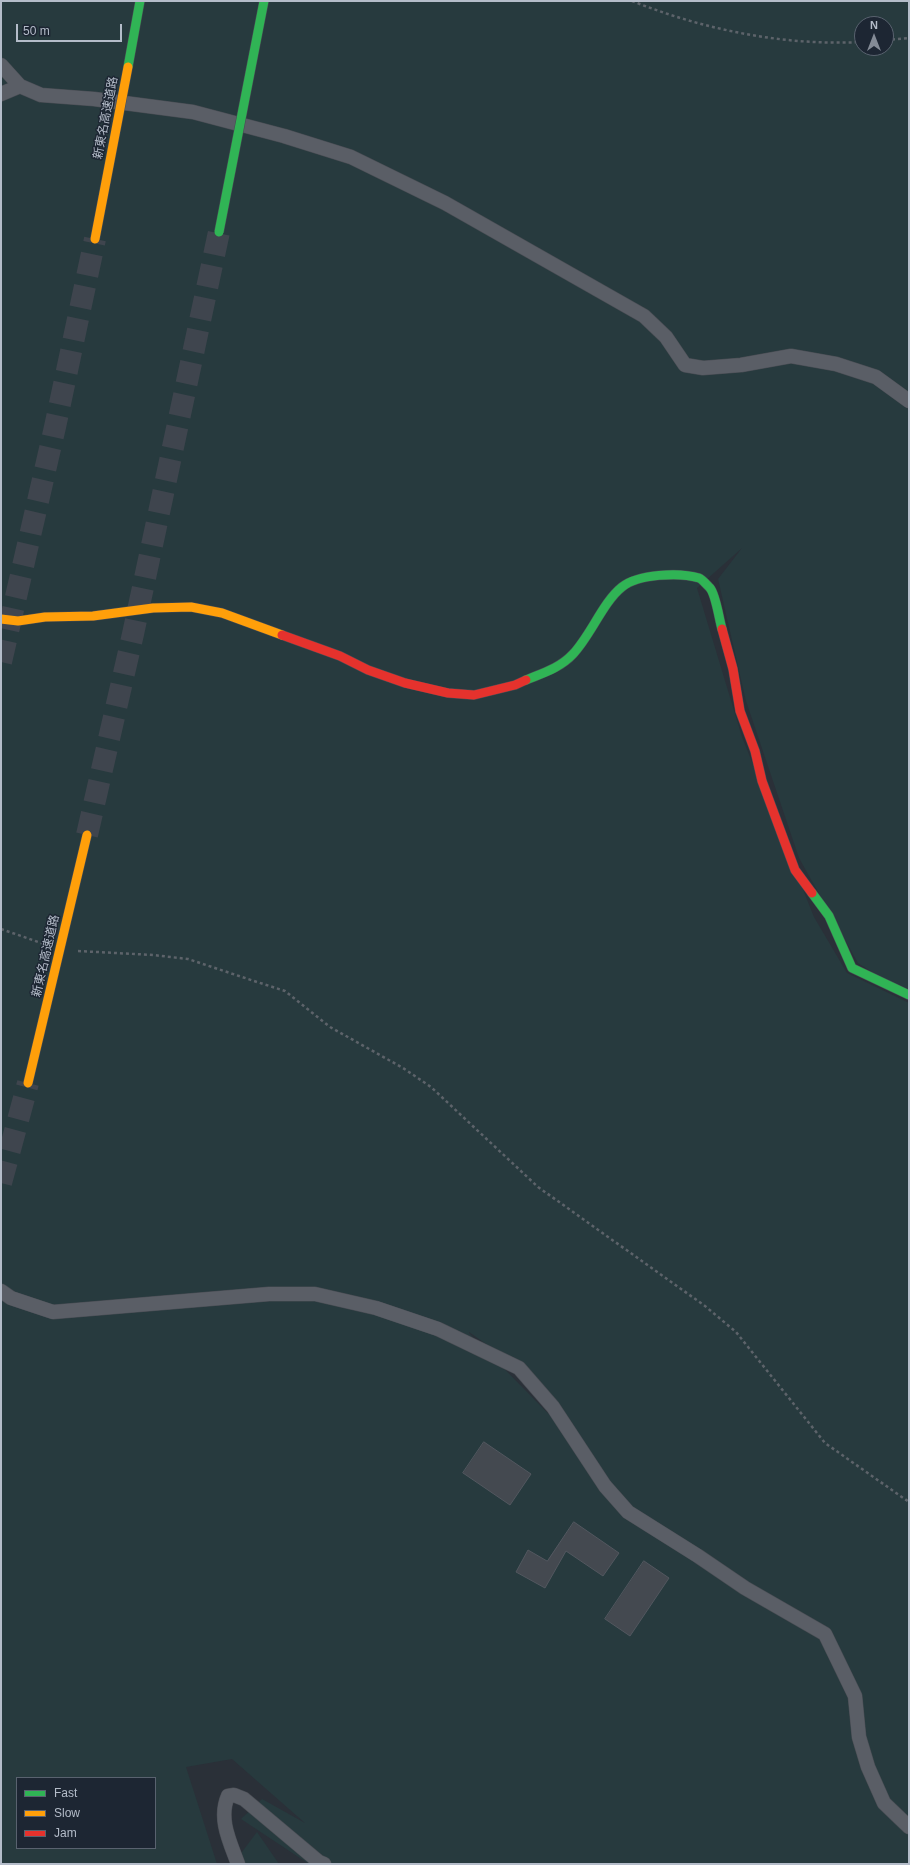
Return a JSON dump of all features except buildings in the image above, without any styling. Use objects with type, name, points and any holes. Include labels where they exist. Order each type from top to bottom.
[{"type":"main road","name":"新東名高速道路","points":[[95,239],[140,1]]},
{"type":"main road","points":[[219,232],[264,1]]},
{"type":"main road","points":[[1,619],[18,621],[45,617],[93,616],[153,608],[191,607],[222,613],[340,656],[368,670],[405,683],[448,693],[474,695],[515,685],[559,666],[573,654],[591,631],[612,597],[622,587],[637,579],[668,576],[700,578],[711,589],[733,669],[740,711],[755,751],[765,788],[795,870],[829,916],[852,968],[909,995]]},
{"type":"main road","name":"新東名高速道路","points":[[28,1083],[87,835]]},
{"type":"street","points":[[1,65],[20,86],[40,95],[94,99],[193,112],[284,136],[351,157],[445,203],[644,316],[666,337],[686,365],[703,368],[741,365],[791,356],[836,364],[876,377],[909,401]]},
{"type":"street","points":[[1,94],[20,86]]},
{"type":"street","points":[[1,1291],[11,1298],[53,1312],[269,1294],[315,1294],[376,1308],[438,1329],[519,1368],[553,1407],[605,1486],[628,1512],[698,1556],[745,1588],[825,1634],[855,1696],[859,1737],[868,1767],[884,1803],[909,1827]]},
{"type":"street","points":[[238,1864],[225,1827],[224,1806],[228,1796],[234,1795],[244,1799],[321,1863]]},
{"type":"path","points":[[632,1],[688,20],[756,36],[826,43],[854,42]]},
{"type":"path","points":[[894,39],[909,38]]},
{"type":"path","points":[[1,929],[25,939],[52,946]]},
{"type":"path","points":[[71,950],[153,955],[188,959],[263,983],[284,991],[330,1027],[403,1068],[431,1087],[458,1110],[538,1187],[705,1306],[736,1332],[825,1443],[909,1502]]},
{"type":"green space","points":[[1,1],[909,1],[909,996],[858,963],[799,858],[746,701],[718,579],[742,548],[697,588],[742,737],[814,917],[847,973],[909,1003],[909,1864],[309,1864],[241,1819],[262,1799],[305,1823],[232,1759],[186,1767],[217,1864],[1,1864]],"holes":[[[469,1332],[530,1375],[589,1455]]]},
{"type":"green space","points":[[257,1832],[279,1864],[233,1864]]},
{"type":"tunnel","points":[[87,835],[133,634],[219,232]]},
{"type":"tunnel","points":[[1,662],[55,427],[95,239]]},
{"type":"tunnel","points":[[1,1183],[28,1083]]},
{"type":"traffic: fast","points":[[128,67],[140,1]]},
{"type":"traffic: fast","points":[[219,232],[264,1]]},
{"type":"traffic: fast","points":[[526,680],[551,670],[568,659],[586,638],[615,593],[622,587],[638,579],[659,575],[681,575],[700,579],[712,591],[716,601],[722,629]]},
{"type":"traffic: fast","points":[[812,893],[829,916],[852,968],[909,995]]},
{"type":"traffic: slow","points":[[95,239],[128,67]]},
{"type":"traffic: slow","points":[[1,619],[18,621],[45,617],[93,616],[153,608],[191,607],[222,613],[282,635]]},
{"type":"traffic: slow","points":[[28,1083],[87,835]]},
{"type":"traffic: jam","points":[[722,629],[733,669],[740,711],[755,751],[762,781],[795,870],[812,893]]},
{"type":"traffic: jam","points":[[282,635],[340,656],[368,670],[405,683],[448,693],[474,695],[515,685],[526,680]]}]
